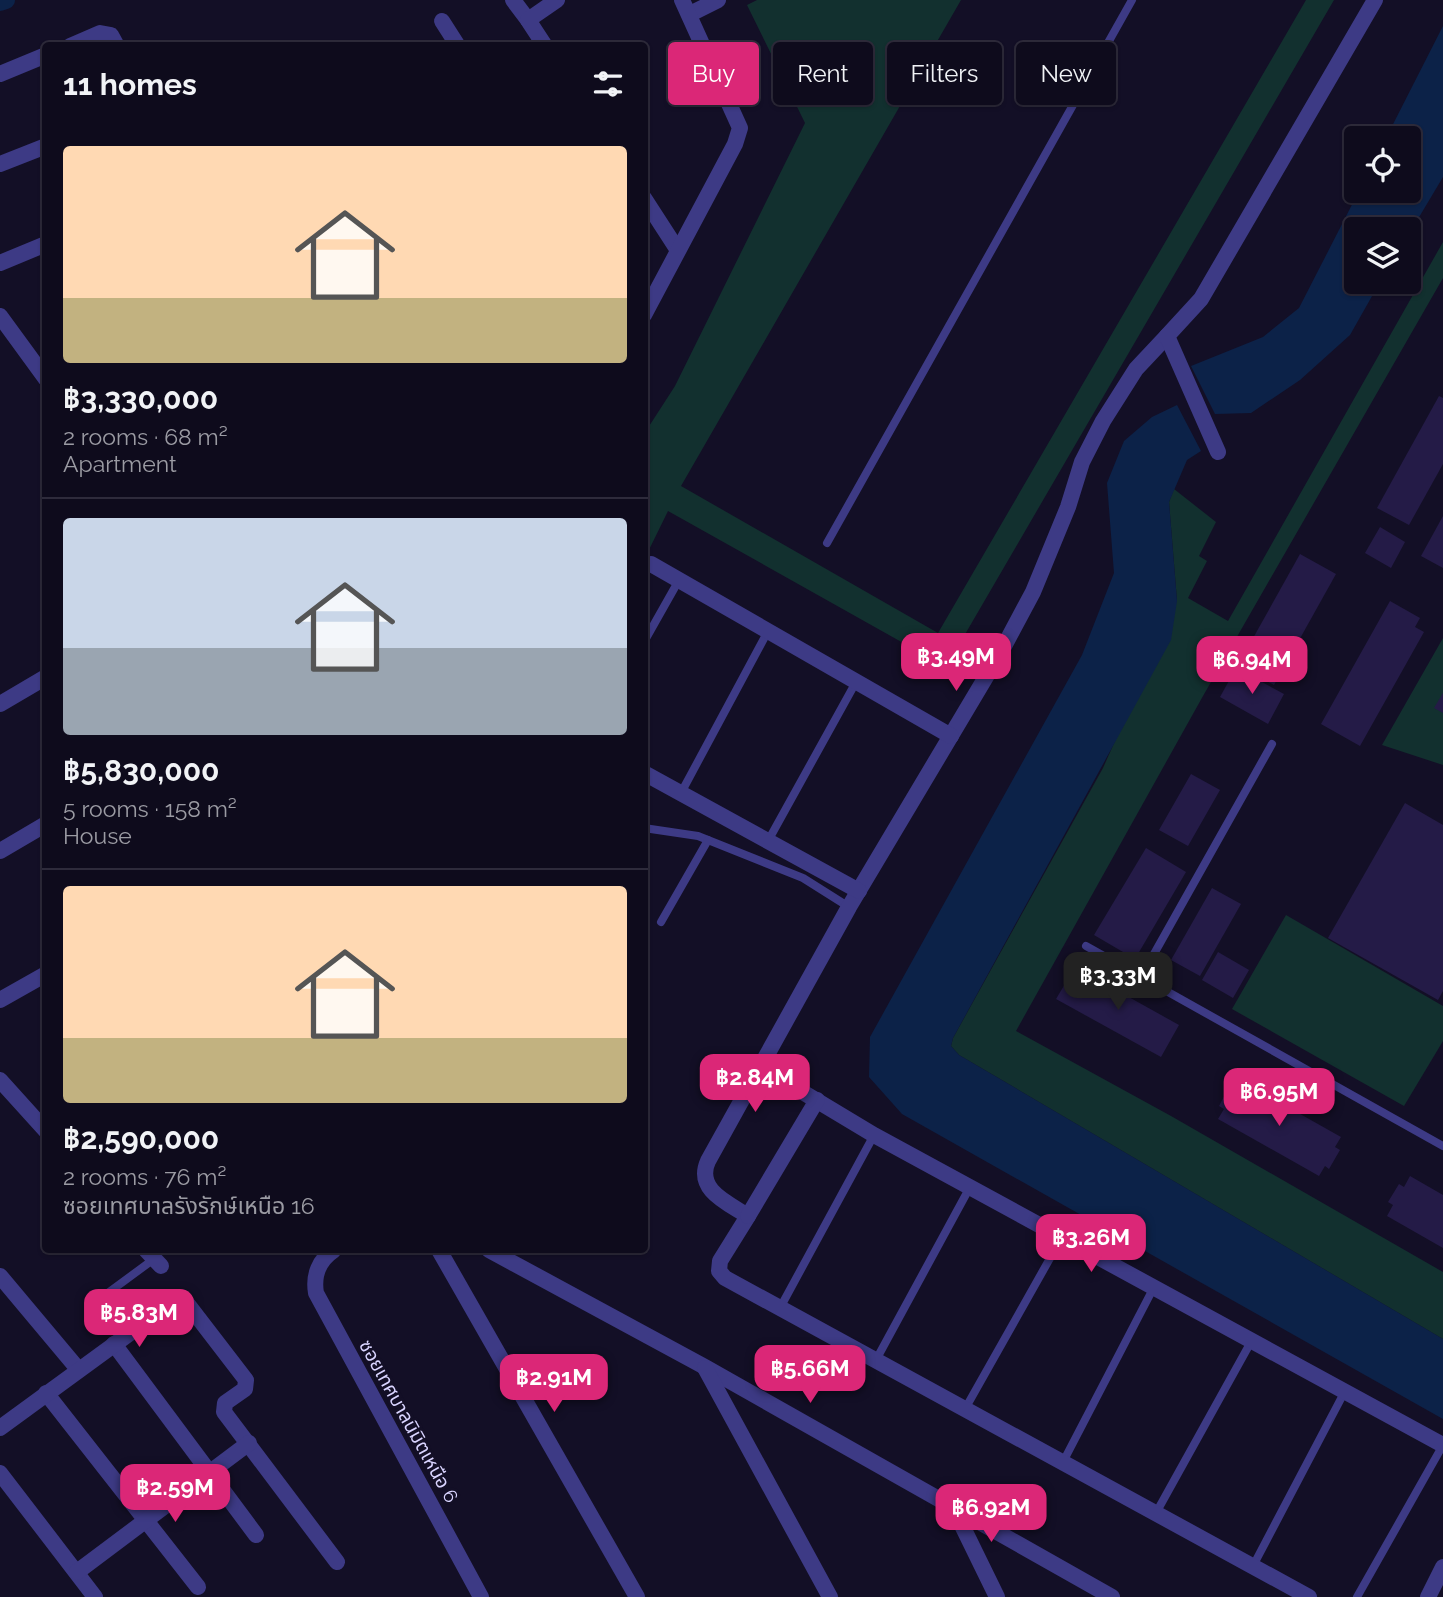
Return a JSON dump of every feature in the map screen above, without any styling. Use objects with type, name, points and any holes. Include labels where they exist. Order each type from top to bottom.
[{"type":"street","points":[[513,0],[542,42]]},
{"type":"street","points":[[528,20],[557,0]]},
{"type":"street","points":[[648,310],[677,249],[735,144],[740,128],[686,7],[718,0]]},
{"type":"street","points":[[748,1216],[710,1192],[704,1170],[849,908],[1002,650],[1033,592],[1068,508],[1082,462],[1103,421],[1136,369],[1200,299],[1375,0]]},
{"type":"street","points":[[442,21],[455,42]]},
{"type":"street","points":[[79,42],[100,33],[111,35],[115,42]]},
{"type":"street","points":[[0,74],[42,57]]},
{"type":"street","points":[[0,164],[42,148]]},
{"type":"street","points":[[648,204],[677,249]]},
{"type":"street","points":[[0,263],[42,246]]},
{"type":"street","points":[[0,316],[42,374]]},
{"type":"street","points":[[1167,336],[1218,452]]},
{"type":"street","points":[[651,564],[951,736]]},
{"type":"street","points":[[0,704],[42,679]]},
{"type":"street","points":[[648,775],[859,891]]},
{"type":"street","points":[[0,851],[42,826]]},
{"type":"street","points":[[0,1000],[42,976]]},
{"type":"street","points":[[761,1066],[874,1135],[1443,1445]]},
{"type":"street","points":[[0,1080],[42,1122]]},
{"type":"street","points":[[817,1100],[720,1261],[719,1271],[725,1278],[1309,1597]]},
{"type":"street","name":"ซอยเทศบาลนิมิตเหนือ 6","points":[[330,1253],[320,1262],[314,1283],[316,1293],[481,1597]]},
{"type":"street","points":[[441,1253],[636,1597]]},
{"type":"street","points":[[495,1253],[705,1367],[1112,1597]]},
{"type":"street","points":[[0,1276],[78,1370]]},
{"type":"street","points":[[0,1428],[178,1298],[183,1298],[246,1380],[245,1389],[225,1403],[224,1408],[338,1562]]},
{"type":"street","points":[[114,1344],[256,1535]]},
{"type":"street","points":[[705,1367],[830,1597]]},
{"type":"street","points":[[46,1393],[198,1587]]},
{"type":"street","points":[[77,1572],[249,1443]]},
{"type":"street","points":[[3,1481],[77,1572],[87,1595]]},
{"type":"street","points":[[953,1507],[997,1597]]},
{"type":"street","points":[[1428,1597],[1441,1575]]},
{"type":"lane","points":[[827,542],[1132,0]]},
{"type":"lane","points":[[648,635],[679,580]]},
{"type":"lane","points":[[681,793],[768,631]]},
{"type":"lane","points":[[768,841],[856,682]]},
{"type":"lane","points":[[1141,977],[1272,744]]},
{"type":"lane","points":[[648,829],[698,836],[803,878],[849,908]]},
{"type":"lane","points":[[661,922],[708,840]]},
{"type":"lane","points":[[1086,946],[1443,1146]]},
{"type":"lane","points":[[780,1308],[874,1135]]},
{"type":"lane","points":[[876,1360],[970,1187]]},
{"type":"lane","points":[[965,1409],[1062,1237]]},
{"type":"lane","points":[[101,1298],[154,1258]]},
{"type":"lane","points":[[1063,1462],[1154,1287]]},
{"type":"lane","points":[[1156,1513],[1251,1340]]},
{"type":"lane","points":[[1253,1566],[1345,1391]]},
{"type":"lane","points":[[1357,1597],[1443,1445]]},
{"type":"green space","points":[[757,0],[961,0],[937,42],[887,42],[887,105],[901,105],[681,486],[938,633],[1306,0],[1334,0],[946,667],[668,511],[648,552],[648,428],[675,386],[805,123],[796,105],[873,105],[873,42],[773,42],[773,58],[747,5]]},
{"type":"green space","points":[[1443,242],[1443,278],[1203,696],[1016,1031],[1171,1116],[1443,1272],[1443,1339],[959,1055],[951,1046],[1103,768],[1177,601],[1169,502],[1174,489],[1216,522],[1199,556],[1207,561],[1188,598],[1228,621],[1414,294],[1421,294],[1421,281]]},
{"type":"green space","points":[[1443,638],[1443,765],[1382,745]]},
{"type":"green space","points":[[1286,915],[1443,1006],[1443,1041],[1404,1106],[1232,1009]]},
{"type":"water","points":[[1443,26],[1443,177],[1419,217],[1346,217],[1353,203],[1421,203],[1421,126],[1392,126]]},
{"type":"water","points":[[1344,220],[1344,294],[1373,294],[1350,335],[1300,380],[1251,413],[1215,414],[1191,366],[1263,337],[1299,308]]},
{"type":"water","points":[[1177,405],[1201,451],[1187,460],[1169,502],[1177,601],[1171,640],[951,1046],[959,1055],[1443,1339],[1443,1419],[902,1114],[869,1077],[870,1037],[1082,655],[1114,573],[1107,483],[1124,441],[1152,417]]},
{"type":"building","points":[[1439,396],[1443,398],[1443,464],[1409,525],[1377,508]]},
{"type":"building","points":[[1443,516],[1443,568],[1421,556]]},
{"type":"building","points":[[1380,527],[1405,542],[1391,568],[1365,553]]},
{"type":"building","points":[[1300,554],[1336,574],[1274,685],[1238,665]]},
{"type":"building","points":[[1390,601],[1420,618],[1415,627],[1424,632],[1360,746],[1321,724]]},
{"type":"building","points":[[1236,668],[1284,694],[1268,724],[1220,697]]},
{"type":"building","points":[[1443,693],[1443,713],[1434,708]]},
{"type":"building","points":[[1191,774],[1220,790],[1188,846],[1159,830]]},
{"type":"building","points":[[1405,803],[1443,825],[1443,991],[1438,1000],[1328,938]]},
{"type":"building","points":[[1146,848],[1186,872],[1135,959],[1094,935]]},
{"type":"building","points":[[1212,888],[1241,904],[1200,976],[1171,960]]},
{"type":"building","points":[[1218,952],[1249,970],[1233,998],[1202,980]]},
{"type":"building","points":[[1075,967],[1179,1025],[1161,1057],[1056,999]]},
{"type":"building","points":[[1240,1080],[1341,1137],[1335,1147],[1340,1150],[1329,1169],[1325,1166],[1319,1176],[1218,1119],[1224,1109],[1219,1106],[1229,1087],[1234,1090]]},
{"type":"building","points":[[1410,1176],[1443,1195],[1443,1248],[1387,1216],[1393,1205],[1388,1202],[1399,1184],[1404,1187]]},
{"type":"waterway","points":[[0,2],[6,0]]}]
